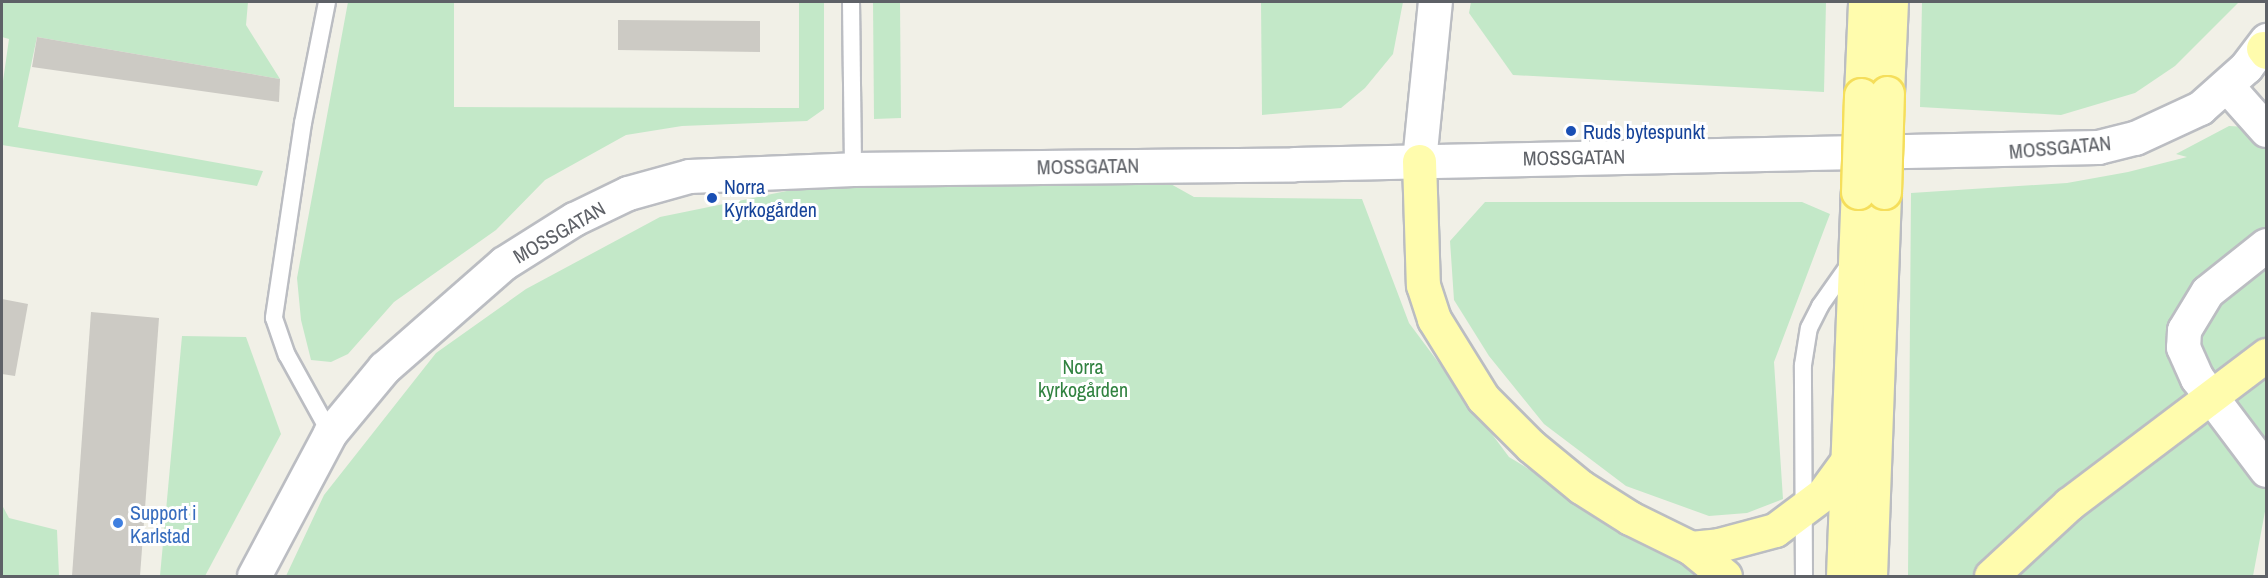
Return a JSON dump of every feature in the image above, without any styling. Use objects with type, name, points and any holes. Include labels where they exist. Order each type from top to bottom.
[{"type":"main road","points":[[1865,2],[1874,94],[1871,192],[1870,576]]},
{"type":"main road","points":[[1874,94],[1892,2]]},
{"type":"main road","points":[[1419,161],[1423,285],[1434,319],[1456,360],[1483,398],[1531,446],[1573,480],[1630,518],[1691,548],[1725,576]]},
{"type":"main road","points":[[1843,576],[1855,256],[1871,192]]},
{"type":"main road","points":[[1992,576],[2069,504],[2211,399],[2266,355]]},
{"type":"main road","points":[[1691,548],[1748,539],[1775,530],[1803,512],[1823,494],[1847,461]]},
{"type":"street","points":[[1419,161],[1435,2]]},
{"type":"street","name":"MOSSGATAN","points":[[254,576],[330,433],[384,368],[446,311],[504,263],[574,219],[628,193],[689,176],[853,169],[1419,161],[2098,147],[2168,124],[2200,108],[2227,86],[2265,47]]},
{"type":"street","points":[[2227,86],[2266,130]]},
{"type":"street","points":[[2266,245],[2207,292],[2184,330],[2187,361],[2211,399],[2266,470]]},
{"type":"lane","points":[[327,2],[303,123],[274,318],[287,354],[330,433]]},
{"type":"lane","points":[[851,2],[853,169]]},
{"type":"lane","points":[[1804,576],[1803,365],[1809,328],[1820,306],[1855,256]]},
{"type":"green space","points":[[2,2],[248,2],[246,25],[280,79],[37,37],[18,127],[263,171],[257,186],[2,145],[2,88],[9,39],[2,37]]},
{"type":"green space","points":[[348,2],[454,2],[454,107],[799,108],[799,2],[824,2],[824,109],[807,121],[682,126],[626,135],[545,180],[496,230],[394,302],[348,354],[331,362],[311,360],[301,320],[297,278]]},
{"type":"green space","points":[[873,2],[900,2],[901,118],[874,119]]},
{"type":"green space","points":[[1261,2],[1403,2],[1393,54],[1365,88],[1341,108],[1262,115]]},
{"type":"green space","points":[[1471,2],[1826,2],[1824,92],[1513,75],[1469,13]]},
{"type":"green space","points":[[1922,2],[2239,2],[2175,66],[2135,93],[2061,115],[1920,107]]},
{"type":"green space","points":[[2229,126],[2266,128],[2266,506],[2253,576],[1908,576],[1911,193],[2067,183],[2128,172],[2187,157],[2176,154]]},
{"type":"green space","name":"Norra kyrkogården","points":[[1160,178],[1194,197],[1362,199],[1409,323],[1509,457],[1704,576],[286,576],[324,495],[436,353],[526,289],[660,217],[826,183]]},
{"type":"green space","points":[[1485,202],[1802,202],[1830,214],[1774,362],[1783,499],[1747,513],[1709,516],[1626,486],[1544,424],[1489,356],[1454,300],[1450,241]]},
{"type":"green space","points":[[182,336],[246,337],[281,434],[205,576],[160,576]]},
{"type":"green space","points":[[2,505],[9,518],[57,530],[59,576],[2,576]]},
{"type":"building","points":[[618,20],[760,21],[760,52],[618,50]]},
{"type":"building","points":[[37,37],[280,79],[279,102],[32,67]]},
{"type":"building","points":[[2,299],[28,304],[15,376],[2,374]]},
{"type":"building","points":[[91,312],[159,318],[140,576],[72,576]]},
{"type":"place","name":"Ruds bytespunkt","points":[[1571,131]]},
{"type":"place","name":"Norra Kyrkogården","points":[[712,198]]},
{"type":"place","name":"Support i Karlstad","points":[[118,523]]}]
